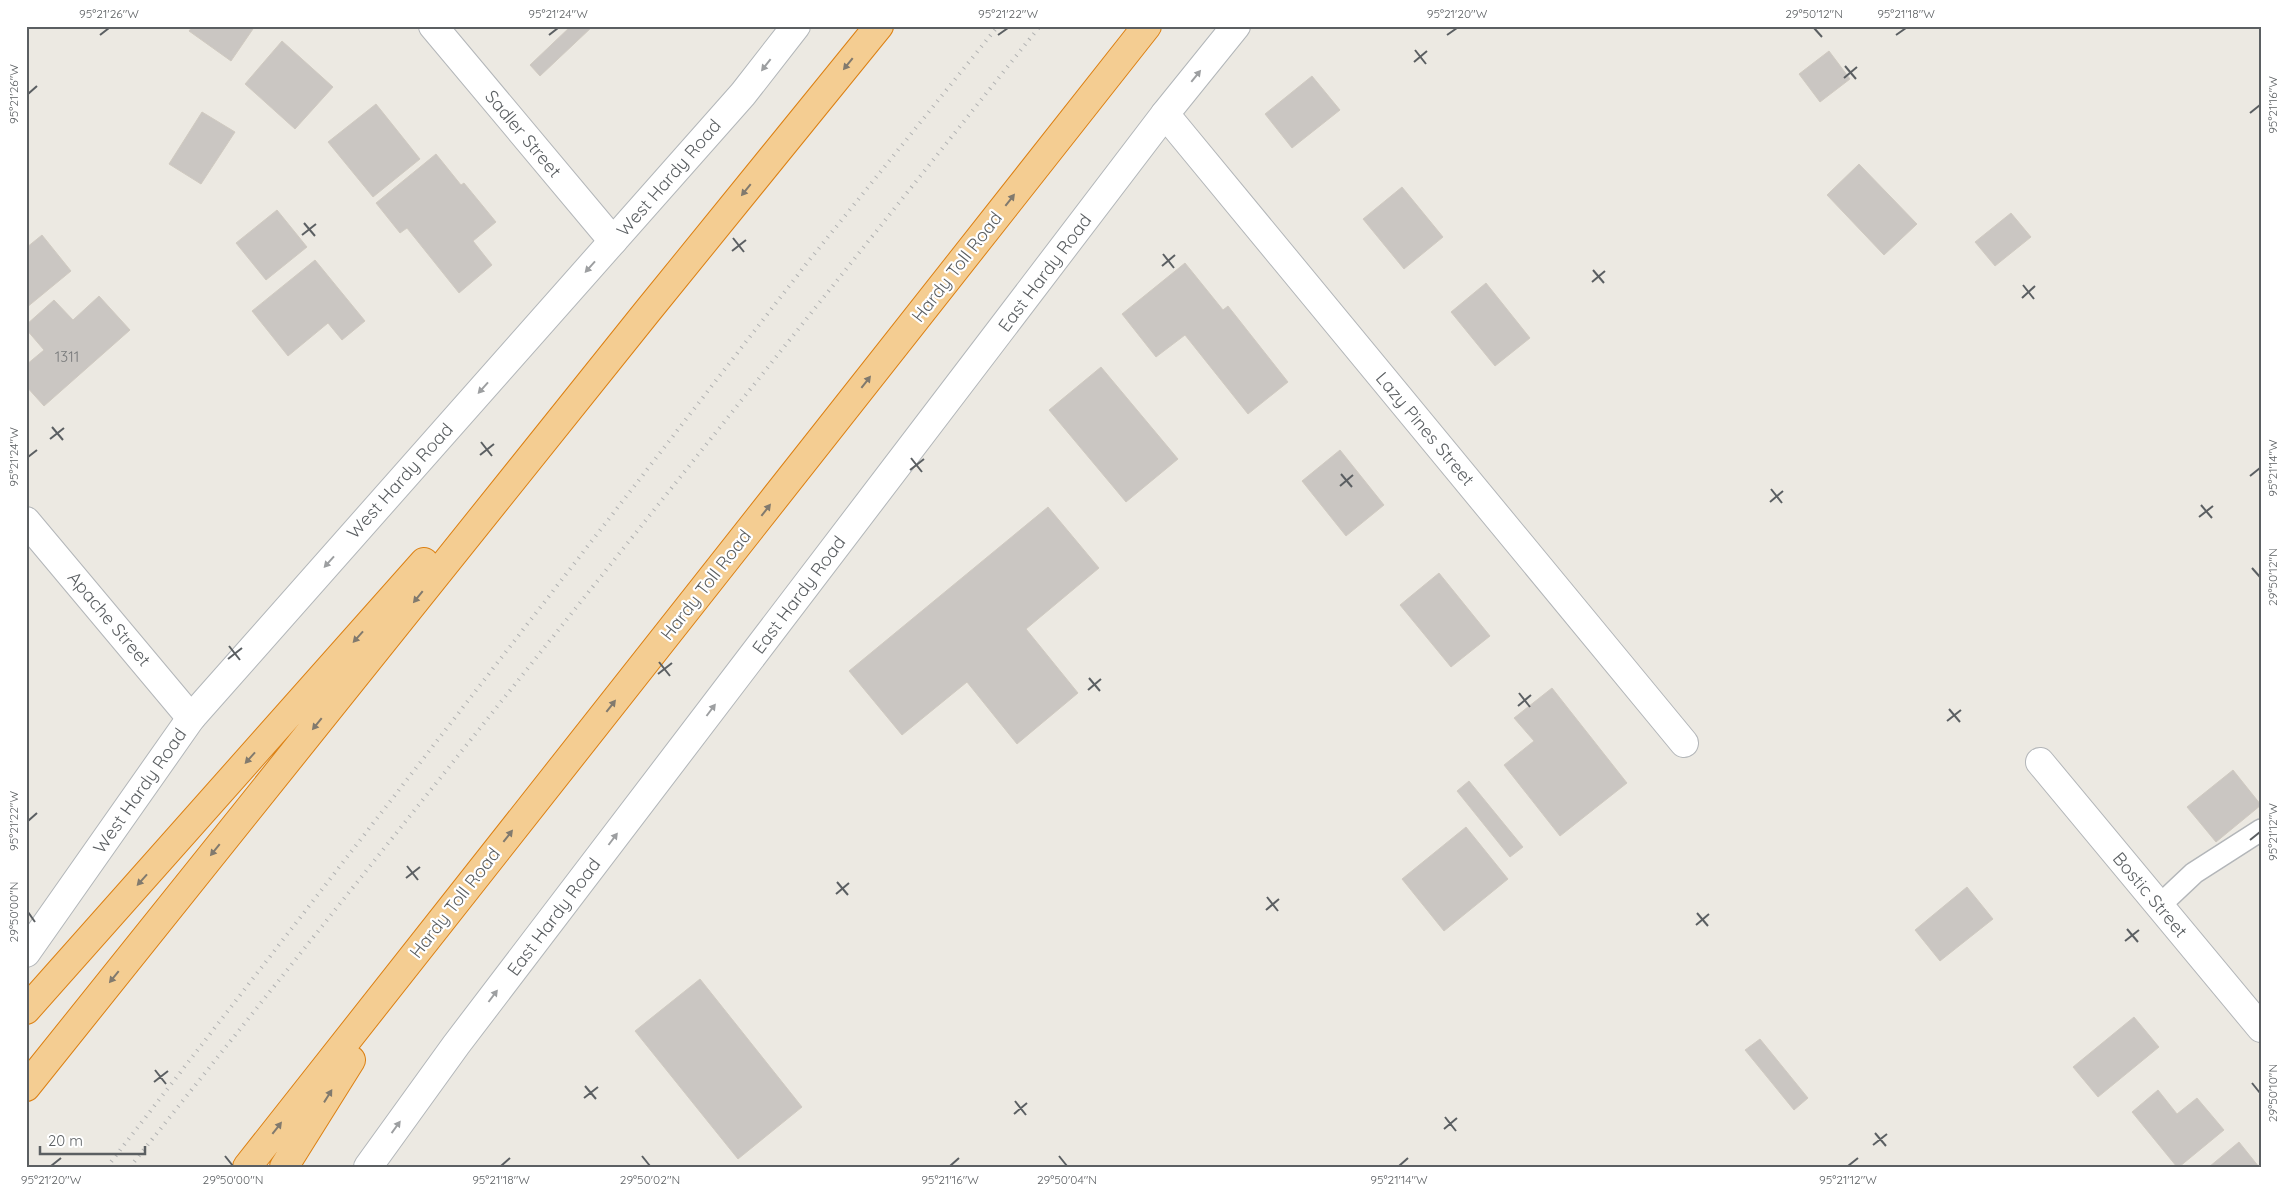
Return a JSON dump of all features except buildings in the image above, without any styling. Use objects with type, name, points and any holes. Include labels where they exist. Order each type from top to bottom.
[{"type":"highway","points":[[26,1087],[646,313],[879,26]]},
{"type":"highway","name":"Hardy Toll Road","points":[[247,1167],[1147,26]]},
{"type":"highway","points":[[26,1010],[646,313]]},
{"type":"highway","points":[[284,1167],[424,943]]},
{"type":"main road","name":"Sadler Street","points":[[433,26],[613,241]]},
{"type":"main road","name":"West Hardy Road","points":[[26,953],[191,718],[743,94],[796,26]]},
{"type":"main road","name":"East Hardy Road","points":[[368,1167],[456,1045],[1166,114],[1236,26]]},
{"type":"main road","name":"Lazy Pines Street","points":[[1166,114],[1684,743]]},
{"type":"main road","name":"Apache Street","points":[[26,521],[191,718]]},
{"type":"main road","name":"Bostic Street","points":[[2040,762],[2261,1028]]},
{"type":"lane","points":[[2159,906],[2194,873],[2261,830]]},
{"type":"railway","points":[[107,1167],[807,263],[998,26]]},
{"type":"railway","points":[[130,1167],[1040,26]]}]
